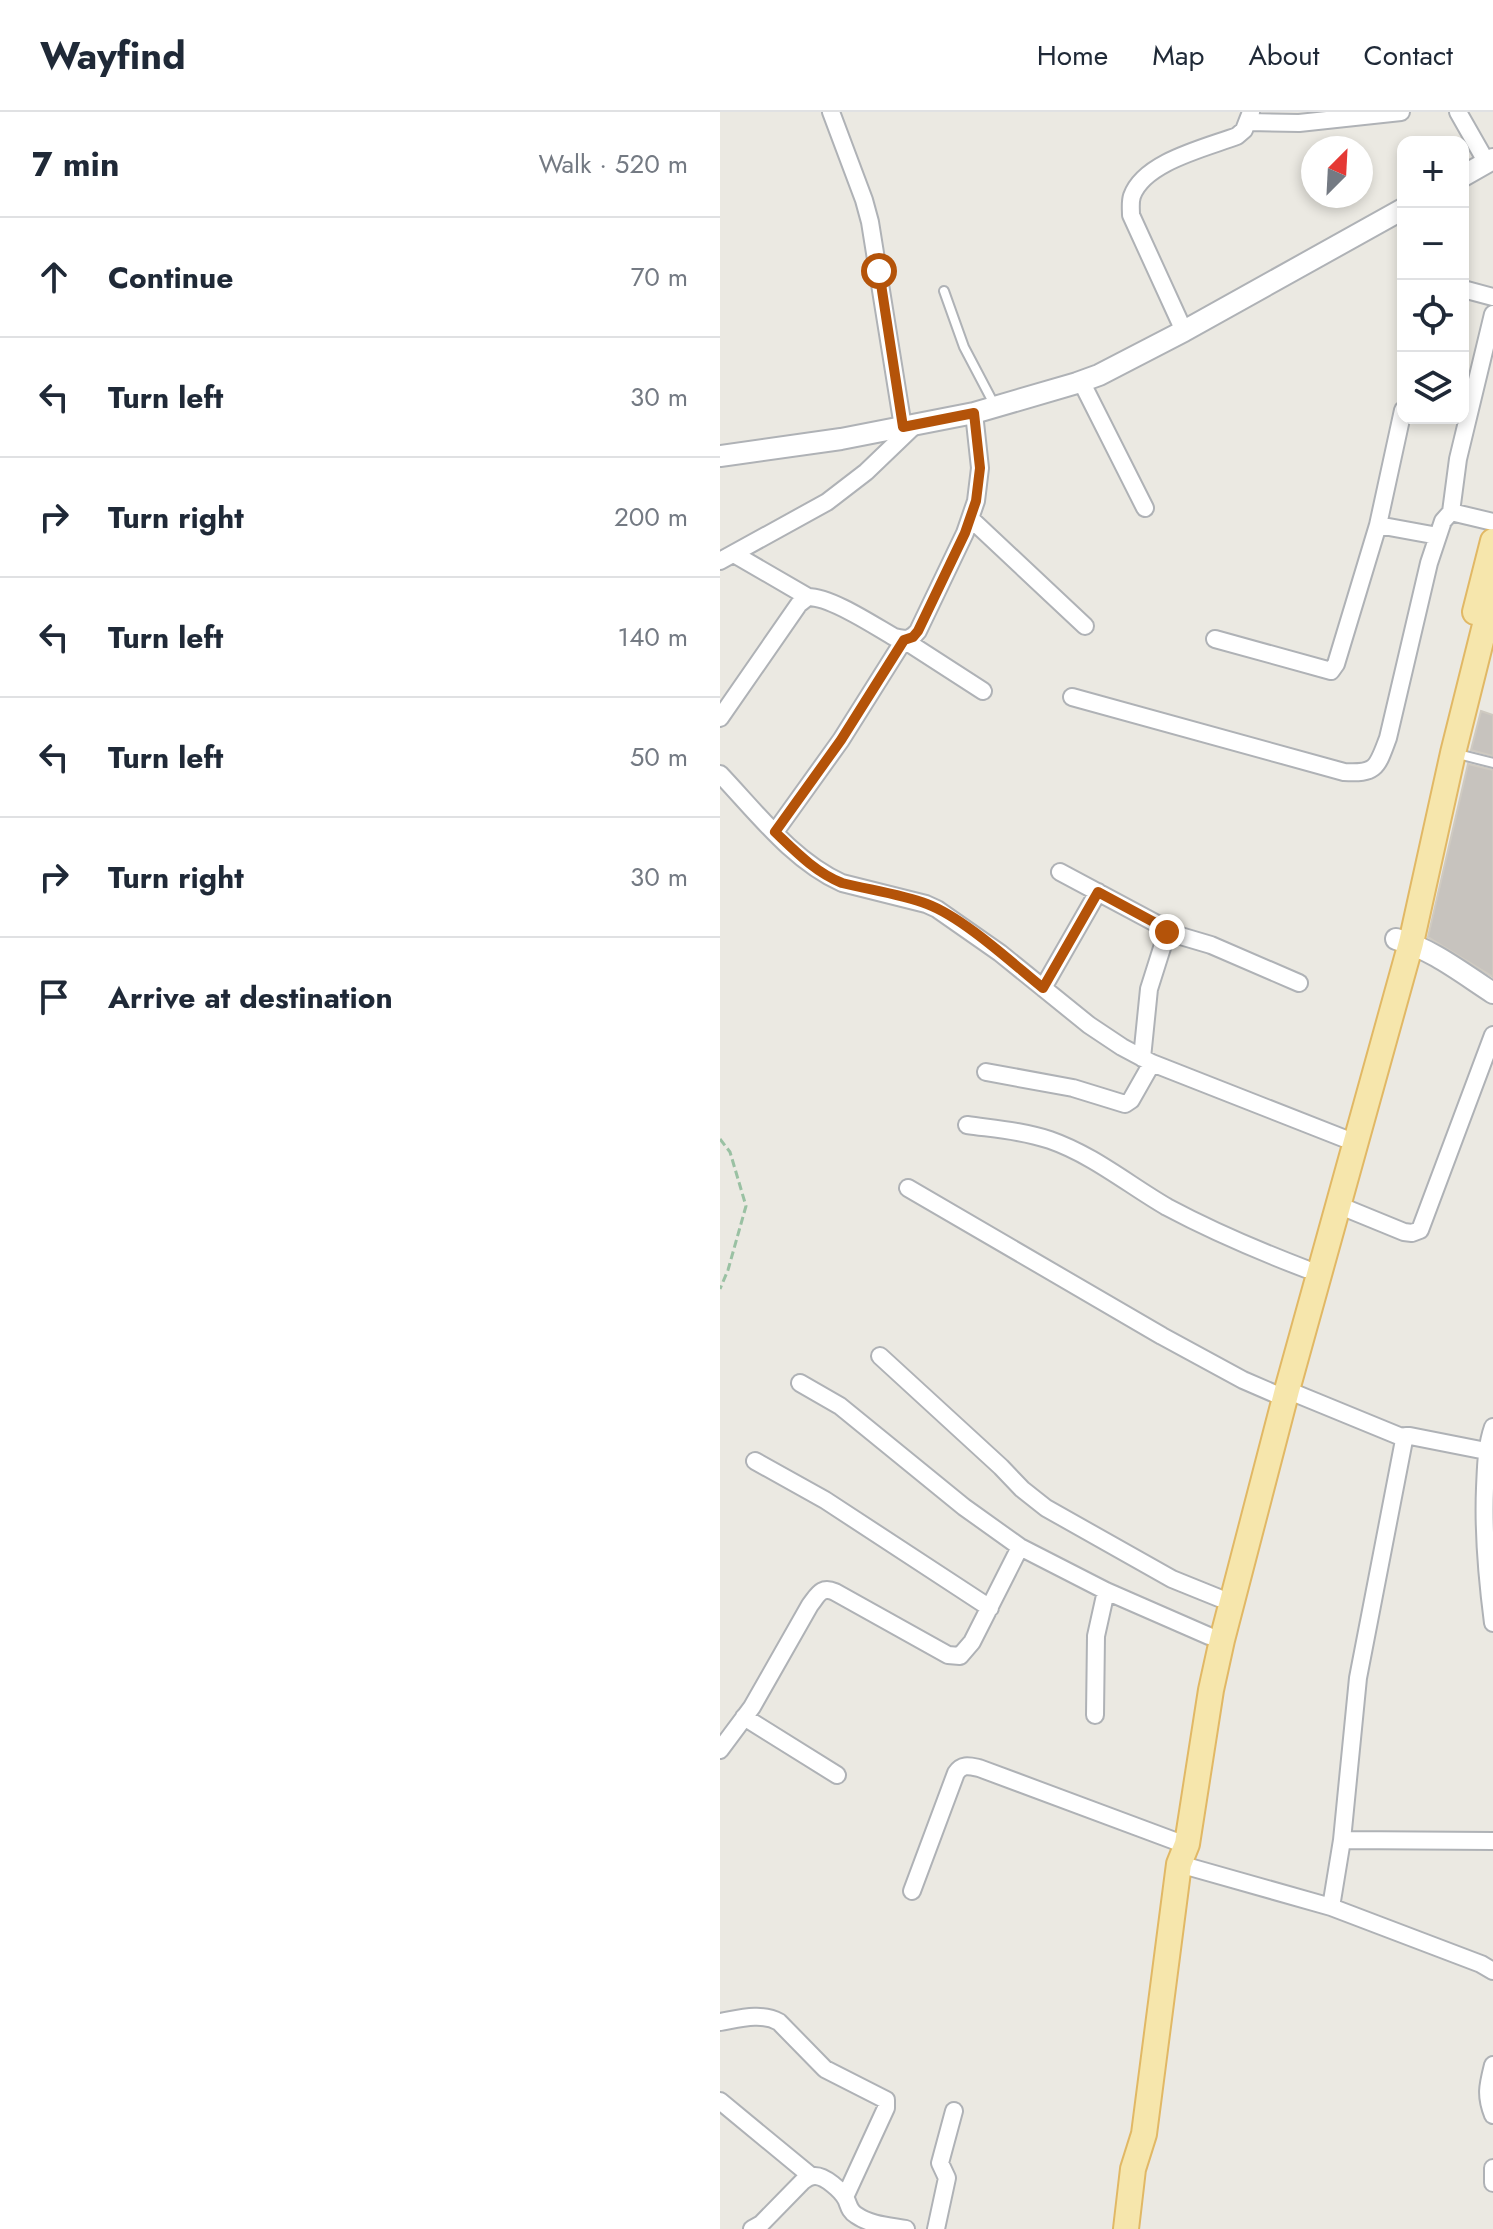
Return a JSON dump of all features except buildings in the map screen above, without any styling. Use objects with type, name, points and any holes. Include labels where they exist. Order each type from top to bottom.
[{"type":"main road","points":[[1177,1853],[1187,1844],[1213,1678],[1306,1269],[1404,941],[1493,541]]},
{"type":"main road","points":[[1126,2229],[1133,2169],[1144,2134],[1189,1734],[1209,1636],[1338,1205],[1493,593]]},
{"type":"main road","points":[[1142,2229],[1148,2173],[1144,2134]]},
{"type":"street","points":[[831,112],[870,222],[909,426]]},
{"type":"street","points":[[1184,331],[1131,215],[1131,198],[1142,178],[1156,167],[1237,136],[1250,117],[1299,123],[1401,112]]},
{"type":"street","points":[[1458,112],[1490,161],[1469,173]]},
{"type":"street","points":[[720,456],[841,439],[974,413],[1099,375],[1397,212]]},
{"type":"street","points":[[1469,291],[1493,297]]},
{"type":"street","points":[[1072,697],[1344,772],[1370,771],[1377,765],[1388,738],[1429,563],[1446,516],[1451,512],[1458,459],[1493,314]]},
{"type":"street","points":[[1081,381],[1145,508]]},
{"type":"street","points":[[775,832],[841,740],[904,640],[918,631],[971,519],[976,501],[980,468],[974,413]]},
{"type":"street","points":[[1215,639],[1331,671],[1336,664],[1378,525],[1400,424]]},
{"type":"street","points":[[727,557],[827,502],[866,472],[909,426]]},
{"type":"street","points":[[1451,512],[1493,522]]},
{"type":"street","points":[[971,519],[1085,626]]},
{"type":"street","points":[[1378,525],[1438,536]]},
{"type":"street","points":[[727,557],[808,597],[831,603],[904,640],[983,691]]},
{"type":"street","points":[[720,718],[799,604],[808,597]]},
{"type":"street","points":[[720,774],[808,864],[830,878],[926,904],[946,914],[1103,1036],[1147,1060],[1343,1138]]},
{"type":"street","points":[[1060,872],[1167,932],[1211,945],[1299,983]]},
{"type":"street","points":[[1043,988],[1098,892]]},
{"type":"street","points":[[986,1072],[1073,1088],[1129,1103],[1147,1060],[1149,989],[1167,932]]},
{"type":"street","points":[[1404,941],[1444,961],[1493,993]]},
{"type":"street","points":[[1338,1205],[1404,1232],[1420,1230],[1493,1035]]},
{"type":"street","points":[[967,1125],[1029,1133],[1053,1141],[1076,1151],[1168,1207],[1220,1233],[1306,1269]]},
{"type":"street","points":[[908,1188],[1243,1380],[1404,1438],[1410,1436],[1486,1451]]},
{"type":"street","points":[[880,1356],[1046,1508],[1172,1579],[1219,1598]]},
{"type":"street","points":[[800,1383],[840,1406],[988,1526],[1020,1547],[1106,1591],[1209,1636]]},
{"type":"street","points":[[1493,1427],[1486,1451],[1484,1561],[1493,1623]]},
{"type":"street","points":[[1331,1907],[1342,1840],[1358,1678],[1404,1438]]},
{"type":"street","points":[[755,1461],[825,1500],[990,1608]]},
{"type":"street","points":[[720,1750],[744,1717],[821,1591],[835,1592],[948,1655],[960,1656],[972,1642],[1020,1547]]},
{"type":"street","points":[[1095,1715],[1095,1644],[1106,1591]]},
{"type":"street","points":[[744,1717],[837,1775]]},
{"type":"street","points":[[912,1891],[956,1773],[966,1766],[979,1768],[1177,1853],[1331,1907],[1493,1971]]},
{"type":"street","points":[[1342,1840],[1493,1841]]},
{"type":"street","points":[[720,2022],[772,2018],[825,2069],[886,2100],[886,2108],[845,2197]]},
{"type":"street","points":[[1493,2065],[1487,2092],[1493,2115]]},
{"type":"street","points":[[720,2101],[811,2176],[828,2182],[845,2197],[851,2211],[857,2216],[875,2224],[906,2229]]},
{"type":"street","points":[[936,2229],[947,2178],[940,2163],[954,2111]]},
{"type":"street","points":[[1493,2168],[1493,2183]]},
{"type":"street","points":[[752,2229],[811,2176]]},
{"type":"lane","points":[[944,291],[964,347],[996,407]]},
{"type":"lane","points":[[1453,753],[1493,763]]},
{"type":"path","points":[[720,1139],[730,1152],[746,1206],[720,1289]]},
{"type":"route","points":[[879,271],[903,427],[974,413],[980,468],[976,501],[965,533],[918,631],[904,640],[841,740],[775,832],[808,864],[830,878],[926,904],[946,914],[1043,988],[1098,892],[1167,932]]}]
